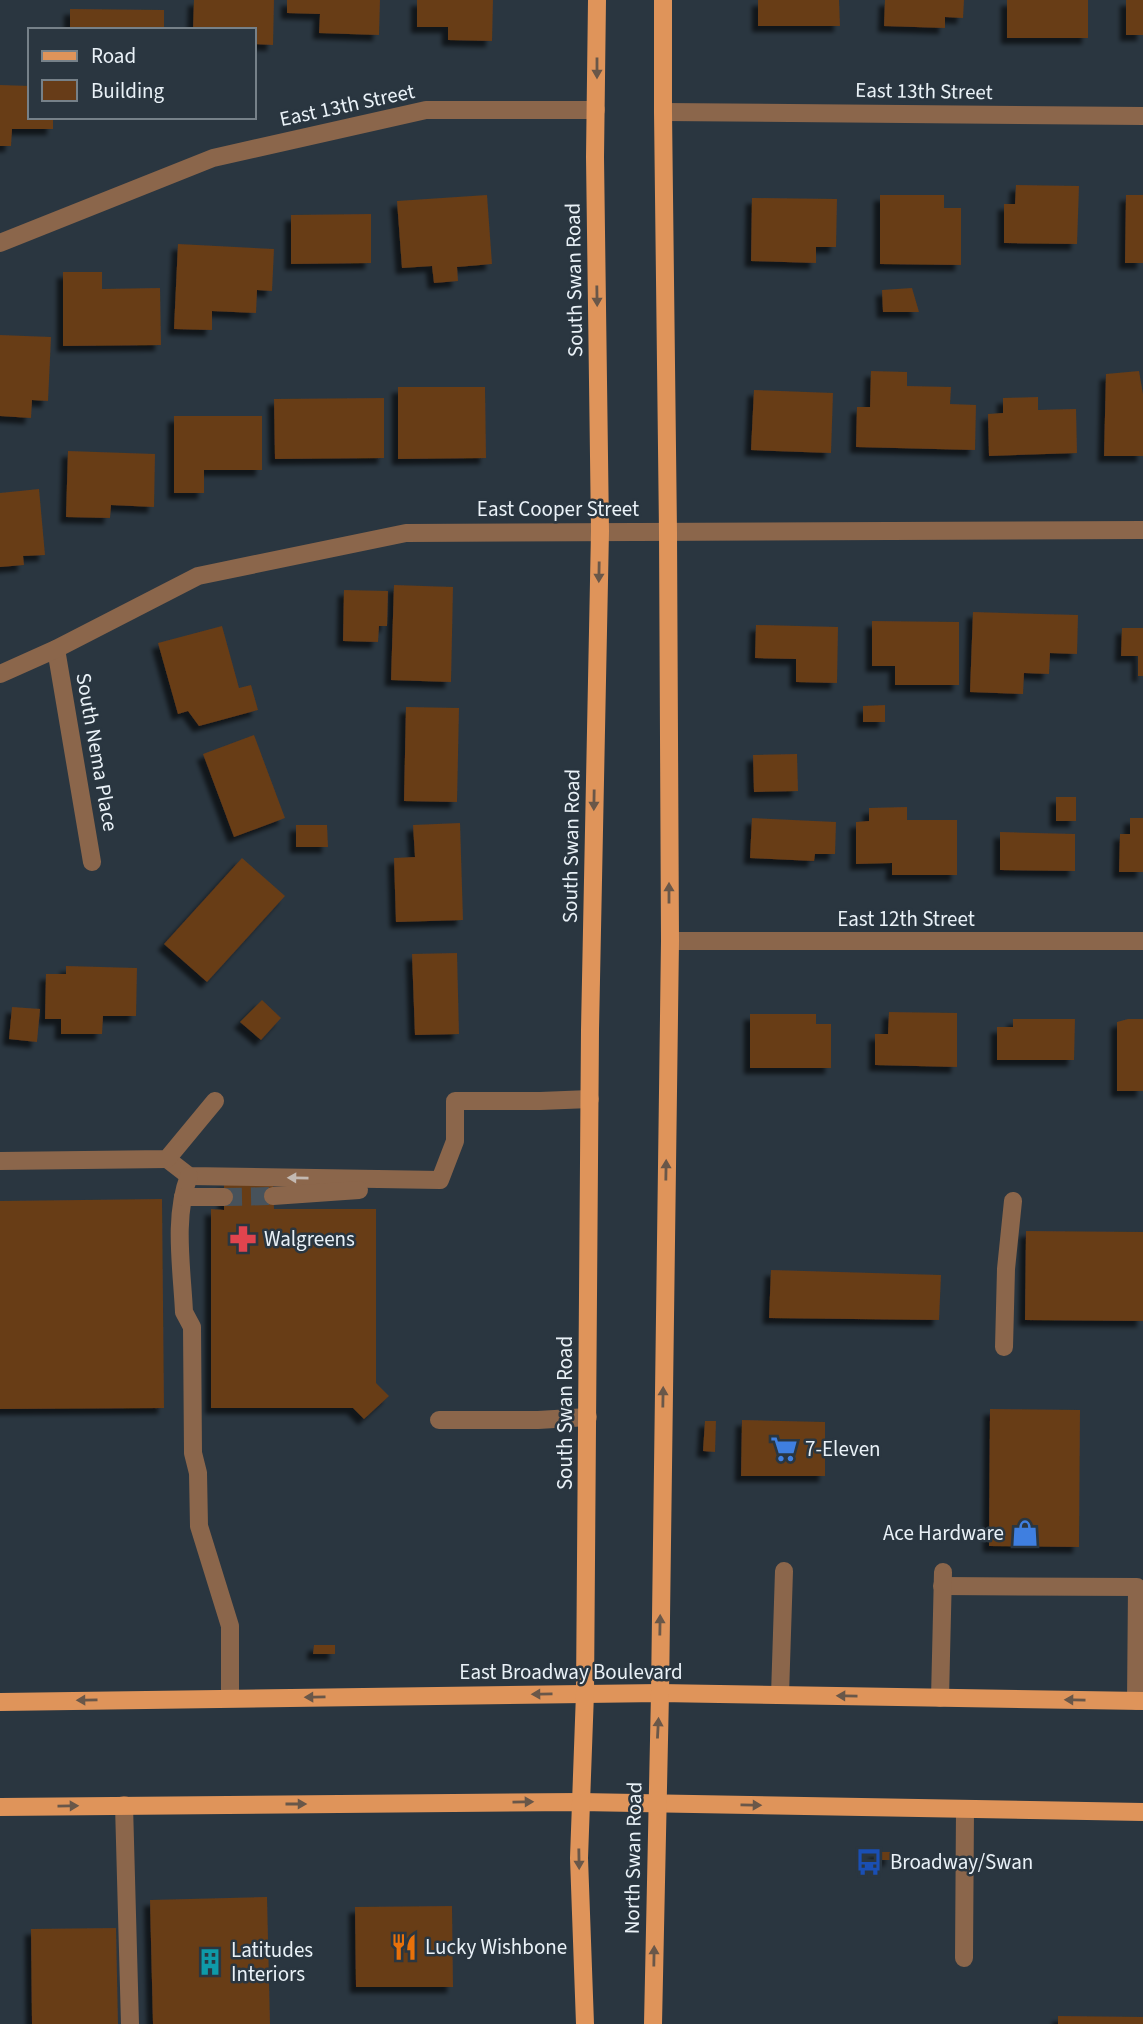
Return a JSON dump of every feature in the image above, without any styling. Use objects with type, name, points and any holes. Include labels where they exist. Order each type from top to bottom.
[{"type":"main road","name":"South Swan Road","points":[[585,1693],[590,1099],[600,531],[595,171],[597,0]]},
{"type":"main road","points":[[660,1693],[670,941],[663,0]]},
{"type":"main road","points":[[585,1693],[579,1858],[585,2024]]},
{"type":"main road","name":"East Broadway Boulevard","points":[[0,1702],[585,1693],[1140,1701]]},
{"type":"main road","name":"North Swan Road","points":[[653,2024],[660,1693]]},
{"type":"main road","points":[[0,1807],[656,1802],[1143,1812]]},
{"type":"street","name":"East 13th Street","points":[[0,243],[213,158],[426,110],[596,110]]},
{"type":"street","name":"East 13th Street","points":[[663,112],[1143,116]]},
{"type":"street","name":"East Cooper Street","points":[[0,674],[56,649],[198,576],[406,533],[1143,530]]},
{"type":"street","name":"South Nema Place","points":[[56,649],[92,862]]},
{"type":"street","name":"East 12th Street","points":[[670,941],[1143,941]]},
{"type":"street","points":[[440,1186],[455,1141],[455,1101],[590,1099]]},
{"type":"street","points":[[167,1159],[215,1101]]},
{"type":"street","points":[[0,1161],[167,1159],[189,1176],[440,1186]]},
{"type":"street","points":[[189,1176],[180,1211],[184,1312],[192,1327],[193,1453],[198,1473],[199,1526],[230,1626],[230,1698]]},
{"type":"street","points":[[274,1196],[349,1189],[440,1186]]},
{"type":"street","points":[[183,1197],[224,1196]]},
{"type":"street","points":[[1004,1347],[1006,1269],[1013,1200]]},
{"type":"street","points":[[439,1420],[588,1417]]},
{"type":"street","points":[[780,1695],[784,1572]]},
{"type":"street","points":[[940,1698],[943,1579],[1137,1587],[1140,1701]]},
{"type":"street","points":[[124,1805],[130,2024]]},
{"type":"street","points":[[964,1958],[965,1809]]},
{"type":"building","points":[[194,0],[274,0],[273,45],[256,44],[256,28],[193,28]]},
{"type":"building","points":[[287,0],[380,0],[379,35],[319,33],[320,14],[287,13]]},
{"type":"building","points":[[417,0],[493,0],[492,41],[448,40],[448,27],[417,27]]},
{"type":"building","points":[[758,0],[839,0],[840,26],[758,26]]},
{"type":"building","points":[[885,0],[964,0],[963,18],[945,17],[945,28],[884,26]]},
{"type":"building","points":[[1007,0],[1088,0],[1088,38],[1007,38]]},
{"type":"building","points":[[1126,0],[1143,0],[1143,35],[1126,35]]},
{"type":"building","points":[[70,9],[164,10],[164,28],[70,28]]},
{"type":"building","points":[[0,85],[28,86],[28,119],[53,119],[53,129],[12,129],[11,146],[0,146]]},
{"type":"building","points":[[1016,185],[1079,186],[1077,244],[1004,243],[1004,204],[1015,204]]},
{"type":"building","points":[[487,195],[492,264],[457,267],[458,281],[434,283],[432,266],[402,268],[397,201]]},
{"type":"building","points":[[880,195],[944,195],[944,208],[961,208],[961,265],[880,264]]},
{"type":"building","points":[[1126,195],[1143,195],[1143,263],[1125,263]]},
{"type":"building","points":[[752,198],[837,199],[836,247],[816,247],[816,263],[751,261]]},
{"type":"building","points":[[371,214],[371,263],[291,264],[291,215]]},
{"type":"building","points":[[178,244],[274,249],[272,291],[257,290],[256,313],[212,311],[212,330],[174,329]]},
{"type":"building","points":[[63,272],[102,272],[102,289],[160,288],[161,345],[63,346]]},
{"type":"building","points":[[912,288],[919,312],[883,312],[882,290]]},
{"type":"building","points":[[0,335],[51,337],[48,401],[32,400],[31,418],[0,416]]},
{"type":"building","points":[[871,371],[907,372],[907,386],[951,387],[950,404],[976,405],[975,450],[856,447],[857,407],[870,407]]},
{"type":"building","points":[[1139,371],[1143,394],[1143,456],[1104,456],[1106,374]]},
{"type":"building","points":[[398,387],[485,387],[486,458],[398,459]]},
{"type":"building","points":[[754,390],[833,393],[831,453],[751,450]]},
{"type":"building","points":[[1038,397],[1038,410],[1076,409],[1077,453],[989,456],[988,414],[1003,413],[1003,398]]},
{"type":"building","points":[[384,398],[384,458],[275,459],[274,399]]},
{"type":"building","points":[[174,416],[262,416],[262,470],[204,470],[204,493],[174,493]]},
{"type":"building","points":[[68,451],[155,454],[154,507],[111,505],[110,518],[66,517]]},
{"type":"building","points":[[39,489],[45,555],[23,556],[24,565],[0,567],[0,493]]},
{"type":"building","points":[[394,585],[453,587],[451,682],[391,680]]},
{"type":"building","points":[[344,590],[388,591],[387,626],[379,626],[378,642],[343,641]]},
{"type":"building","points":[[973,612],[1078,615],[1077,654],[1050,653],[1049,674],[1024,673],[1023,694],[970,692]]},
{"type":"building","points":[[872,621],[959,622],[959,685],[895,685],[895,666],[872,666]]},
{"type":"building","points":[[756,625],[838,627],[837,683],[796,682],[796,659],[755,658]]},
{"type":"building","points":[[222,626],[239,688],[251,685],[258,710],[199,726],[188,711],[178,714],[158,643]]},
{"type":"building","points":[[1122,628],[1143,628],[1143,676],[1138,676],[1138,656],[1121,656]]},
{"type":"building","points":[[885,705],[885,722],[863,722],[863,706]]},
{"type":"building","points":[[406,707],[459,708],[457,802],[404,801]]},
{"type":"building","points":[[254,735],[285,818],[234,837],[203,754]]},
{"type":"building","points":[[797,754],[798,791],[754,792],[753,755]]},
{"type":"building","points":[[1056,797],[1076,797],[1076,821],[1056,821]]},
{"type":"building","points":[[907,807],[907,820],[957,820],[957,875],[892,875],[892,863],[856,864],[856,822],[869,821],[869,808]]},
{"type":"building","points":[[752,818],[836,822],[835,854],[815,854],[814,861],[750,858]]},
{"type":"building","points":[[1130,818],[1143,818],[1143,872],[1119,872],[1120,834],[1130,834]]},
{"type":"building","points":[[460,823],[463,920],[396,922],[394,858],[415,857],[413,825]]},
{"type":"building","points":[[296,825],[327,825],[328,847],[296,847]]},
{"type":"building","points":[[1000,832],[1075,834],[1075,871],[1000,870]]},
{"type":"building","points":[[242,858],[285,896],[207,982],[164,944]]},
{"type":"building","points":[[457,953],[459,1034],[415,1035],[412,954]]},
{"type":"building","points":[[66,966],[137,968],[136,1016],[103,1016],[102,1034],[61,1034],[61,1019],[45,1019],[46,974],[66,974]]},
{"type":"building","points":[[262,1000],[281,1018],[261,1040],[240,1022]]},
{"type":"building","points":[[12,1007],[40,1009],[37,1042],[9,1039]]},
{"type":"building","points":[[889,1012],[957,1013],[957,1067],[875,1065],[875,1034],[888,1034]]},
{"type":"building","points":[[750,1014],[816,1014],[816,1024],[831,1024],[831,1068],[750,1068]]},
{"type":"building","points":[[1013,1019],[1075,1019],[1074,1060],[997,1060],[997,1027],[1013,1027]]},
{"type":"building","points":[[1143,1019],[1143,1091],[1117,1091],[1117,1022]]},
{"type":"building","name":"Walgreens","points":[[273,1182],[274,1209],[376,1209],[376,1383],[389,1396],[364,1419],[353,1408],[211,1408],[211,1209],[224,1210],[224,1183]]},
{"type":"building","points":[[162,1199],[164,1408],[0,1409],[0,1201]]},
{"type":"building","points":[[1026,1231],[1143,1232],[1143,1321],[1025,1320]]},
{"type":"building","points":[[771,1270],[941,1275],[939,1320],[769,1318]]},
{"type":"building","points":[[990,1409],[1080,1410],[1079,1547],[989,1546]]},
{"type":"building","name":"7-Eleven","points":[[742,1420],[825,1422],[825,1476],[741,1476]]},
{"type":"building","points":[[705,1421],[716,1421],[715,1452],[703,1451]]},
{"type":"building","points":[[314,1645],[335,1645],[335,1654],[313,1654]]},
{"type":"building","points":[[875,1852],[891,1852],[891,1860],[875,1860]]},
{"type":"building","name":"Latitudes Interiors","points":[[267,1897],[270,2024],[153,2024],[150,1900]]},
{"type":"building","name":"Lucky Wishbone","points":[[452,1906],[453,1987],[356,1987],[355,1907]]},
{"type":"building","points":[[116,1928],[118,2024],[32,2024],[31,1929]]},
{"type":"building","points":[[1058,2016],[1143,2017],[1143,2024],[1058,2024]]},
{"type":"tunnel","points":[[224,1197],[273,1196]]},
{"type":"place","name":"Walgreens","points":[[243,1239]]},
{"type":"place","name":"7-Eleven","points":[[784,1449]]},
{"type":"place","name":"Ace Hardware","points":[[1025,1533]]},
{"type":"place","name":"Broadway/Swan","points":[[869,1862]]},
{"type":"place","name":"Lucky Wishbone","points":[[404,1947]]},
{"type":"place","name":"Latitudes Interiors","points":[[210,1962]]}]
